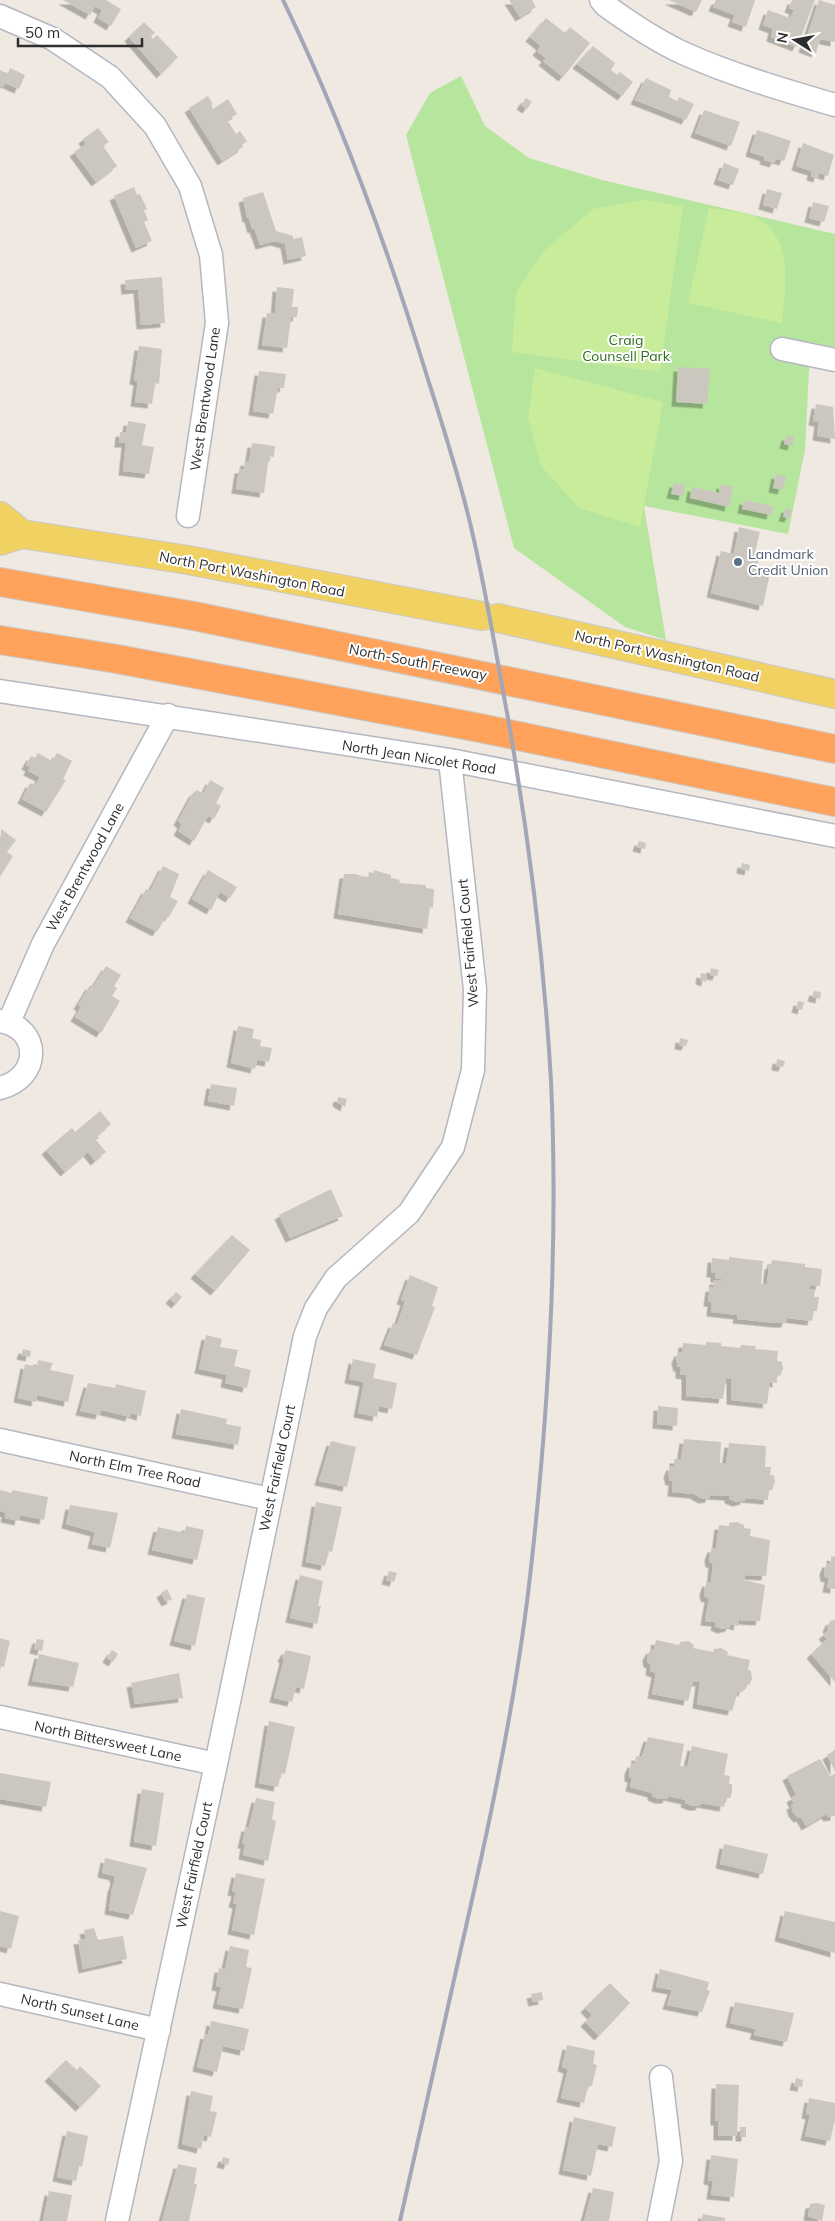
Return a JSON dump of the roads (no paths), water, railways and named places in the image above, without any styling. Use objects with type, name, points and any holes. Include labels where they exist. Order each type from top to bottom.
[{"type":"highway","name":"North-South Freeway","points":[[0,582],[194,616],[835,748]]},
{"type":"highway","points":[[0,640],[118,659],[480,728],[835,802]]},
{"type":"main road","name":"North Port Washington Road","points":[[0,516],[11,537],[188,560],[490,617],[835,694]]},
{"type":"street","points":[[601,0],[642,32],[683,53],[776,88],[835,105]]},
{"type":"street","name":"West Brentwood Lane","points":[[0,16],[53,39],[110,77],[155,126],[190,186],[211,255],[217,323],[188,516]]},
{"type":"street","points":[[782,349],[835,360]]},
{"type":"street","name":"North Jean Nicolet Road","points":[[0,691],[168,715],[318,741],[450,760],[835,836]]},
{"type":"street","name":"West Brentwood Lane","points":[[0,1088],[11,1085],[20,1079],[28,1070],[31,1059],[31,1047],[27,1036],[19,1028],[4,1021],[168,715]]},
{"type":"street","name":"West Fairfield Court","points":[[117,2221],[216,1764],[305,1336],[316,1308],[336,1278],[410,1212],[453,1147],[473,1070],[475,989],[450,760]]},
{"type":"street","name":"North Elm Tree Road","points":[[0,1440],[270,1499]]},
{"type":"street","name":"North Bittersweet Lane","points":[[0,1717],[216,1764]]},
{"type":"street","name":"North Sunset Lane","points":[[0,1994],[159,2030]]},
{"type":"street","points":[[659,2221],[671,2161],[661,2077]]},
{"type":"railway","points":[[283,0],[324,91],[379,231],[411,325],[466,508],[491,622],[523,808],[540,944],[551,1081],[554,1209],[553,1273],[546,1402],[528,1594],[515,1685],[489,1819],[400,2221]]},
{"type":"place","name":"Landmark Credit Union","points":[[738,562]]},
{"type":"park label","name":"Craig Counsell Park","points":[[626,348]]}]
